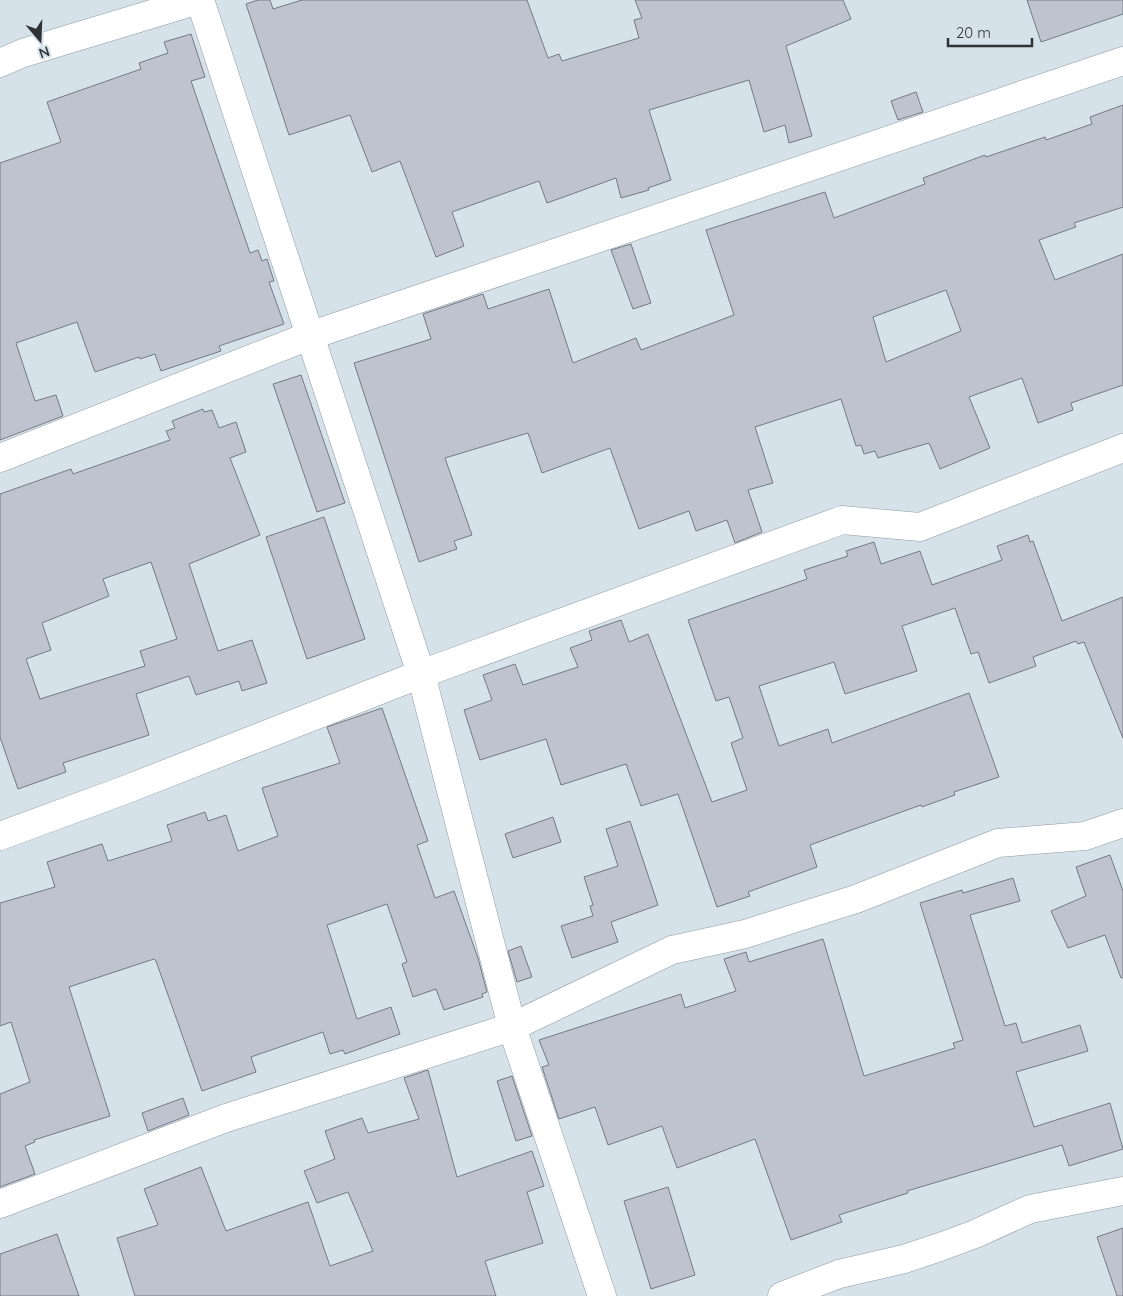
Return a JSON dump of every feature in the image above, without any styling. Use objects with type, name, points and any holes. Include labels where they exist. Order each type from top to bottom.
[{"type":"street","points":[[0,63],[23,53],[199,0],[421,674],[512,1027],[602,1296]]},
{"type":"street","points":[[0,458],[309,336],[1123,61]]},
{"type":"street","points":[[0,836],[122,791],[421,674],[842,520],[920,527],[1123,448]]},
{"type":"street","points":[[0,1204],[226,1118],[512,1027],[672,950],[745,934],[856,899],[998,843],[1085,836],[1123,823]]},
{"type":"street","points":[[782,1296],[839,1274],[904,1259],[940,1247],[975,1234],[1030,1209],[1123,1191]]},
{"type":"building","points":[[258,0],[270,0],[273,9],[302,0],[527,0],[548,58],[559,54],[562,61],[639,38],[634,20],[642,18],[635,0],[843,0],[851,19],[786,46],[812,136],[789,143],[785,125],[764,132],[749,80],[649,110],[671,180],[648,188],[649,190],[621,198],[616,178],[547,203],[539,181],[452,212],[464,246],[436,257],[400,161],[372,172],[350,115],[289,135],[246,4]]},
{"type":"building","points":[[1027,0],[1123,0],[1123,14],[1041,42]]},
{"type":"building","points":[[191,34],[205,77],[191,81],[250,253],[258,250],[262,261],[267,259],[274,281],[269,282],[284,324],[219,346],[221,351],[161,371],[155,354],[140,359],[139,357],[95,372],[77,322],[16,343],[35,401],[56,395],[63,416],[0,440],[0,163],[61,142],[47,102],[141,69],[139,63],[168,53],[164,42]]},
{"type":"building","points":[[916,92],[923,112],[898,120],[891,101]]},
{"type":"building","points":[[1123,105],[1123,207],[1074,223],[1076,227],[1039,240],[1055,280],[1123,254],[1123,385],[1071,403],[1073,410],[1038,423],[1022,378],[969,397],[990,448],[940,469],[929,443],[878,458],[875,451],[864,454],[861,445],[856,446],[841,399],[755,427],[773,483],[748,490],[762,532],[735,543],[727,520],[696,531],[689,511],[639,529],[610,448],[542,473],[528,433],[445,458],[472,535],[454,541],[457,549],[419,562],[354,363],[431,339],[423,314],[483,294],[488,309],[549,289],[573,363],[636,338],[641,350],[734,315],[706,230],[825,192],[834,218],[925,184],[923,178],[985,155],[986,157],[1045,137],[1046,140],[1092,124],[1090,117]],"holes":[[[946,290],[961,331],[886,362],[873,317]]]},
{"type":"building","points":[[631,244],[651,303],[633,309],[611,250]]},
{"type":"building","points":[[301,375],[345,503],[317,512],[273,384]]},
{"type":"building","points":[[203,409],[204,412],[212,410],[219,428],[236,422],[246,452],[230,458],[260,535],[189,564],[218,651],[252,640],[267,683],[242,691],[239,681],[196,695],[189,676],[136,694],[149,735],[63,763],[66,772],[18,789],[0,737],[0,494],[71,469],[73,474],[170,440],[166,431],[175,428],[172,421]],"holes":[[[151,562],[177,639],[140,651],[145,666],[40,699],[26,659],[51,650],[42,623],[109,596],[103,579]]]},
{"type":"building","points":[[324,517],[365,639],[307,659],[266,537]]},
{"type":"building","points":[[1028,535],[1030,542],[1033,541],[1062,621],[1123,597],[1123,738],[1084,642],[1078,644],[1076,641],[1033,657],[1036,666],[989,683],[978,652],[971,654],[955,608],[902,626],[917,671],[845,694],[834,662],[759,686],[779,746],[828,729],[832,743],[969,693],[999,777],[954,792],[955,795],[922,807],[921,805],[810,845],[817,867],[748,892],[750,896],[717,907],[678,794],[641,806],[626,764],[561,785],[546,739],[480,760],[464,710],[492,700],[483,675],[515,664],[523,685],[578,667],[570,648],[592,640],[589,631],[621,620],[629,642],[648,634],[712,802],[747,790],[731,743],[743,738],[729,697],[716,701],[688,620],[807,579],[804,570],[848,556],[846,551],[874,542],[881,564],[920,551],[932,585],[1002,560],[997,546]]},
{"type":"building","points":[[382,708],[428,841],[417,845],[435,898],[454,891],[478,958],[487,992],[482,994],[483,997],[444,1010],[436,989],[413,997],[402,964],[407,962],[387,904],[327,925],[357,1019],[391,1007],[400,1034],[345,1054],[343,1050],[330,1054],[323,1032],[251,1057],[256,1072],[202,1091],[154,959],[69,987],[110,1116],[34,1140],[35,1142],[25,1146],[35,1174],[0,1187],[0,1094],[30,1082],[11,1022],[0,1026],[0,903],[55,887],[47,862],[102,844],[108,861],[172,841],[167,825],[205,812],[208,821],[226,815],[238,851],[278,836],[262,788],[340,763],[327,727]]},
{"type":"building","points":[[553,817],[561,842],[513,858],[505,834]]},
{"type":"building","points":[[630,821],[658,905],[611,922],[618,942],[572,958],[561,926],[593,916],[590,906],[593,905],[584,877],[618,866],[606,829]]},
{"type":"building","points":[[1110,855],[1123,891],[1123,977],[1121,978],[1105,935],[1068,948],[1051,911],[1086,896],[1076,867]]},
{"type":"building","points":[[1013,878],[1020,901],[970,915],[1005,1026],[1016,1023],[1022,1043],[1080,1025],[1088,1051],[1016,1072],[1034,1127],[1110,1103],[1123,1149],[1069,1166],[1062,1145],[907,1191],[908,1193],[839,1215],[842,1222],[791,1240],[755,1139],[677,1168],[662,1126],[608,1145],[595,1107],[559,1119],[542,1067],[549,1065],[539,1040],[681,994],[685,1008],[736,991],[724,959],[746,952],[749,962],[823,939],[864,1076],[955,1048],[953,1043],[963,1040],[920,903],[962,890],[963,893]]},
{"type":"building","points":[[521,946],[532,977],[517,982],[508,951]]},
{"type":"building","points":[[428,1070],[457,1177],[532,1151],[544,1186],[527,1192],[543,1243],[485,1261],[496,1296],[135,1296],[117,1238],[158,1225],[144,1189],[201,1167],[226,1231],[308,1202],[330,1266],[373,1251],[348,1192],[317,1203],[304,1171],[335,1159],[325,1131],[362,1118],[368,1133],[419,1119],[404,1078]]},
{"type":"building","points":[[512,1076],[532,1136],[516,1141],[497,1081]]},
{"type":"building","points":[[183,1098],[189,1115],[148,1131],[142,1113]]},
{"type":"building","points":[[668,1187],[695,1275],[651,1289],[624,1201]]},
{"type":"building","points":[[1123,1228],[1123,1296],[1117,1296],[1097,1237]]},
{"type":"building","points":[[57,1234],[79,1296],[0,1296],[0,1254]]}]
